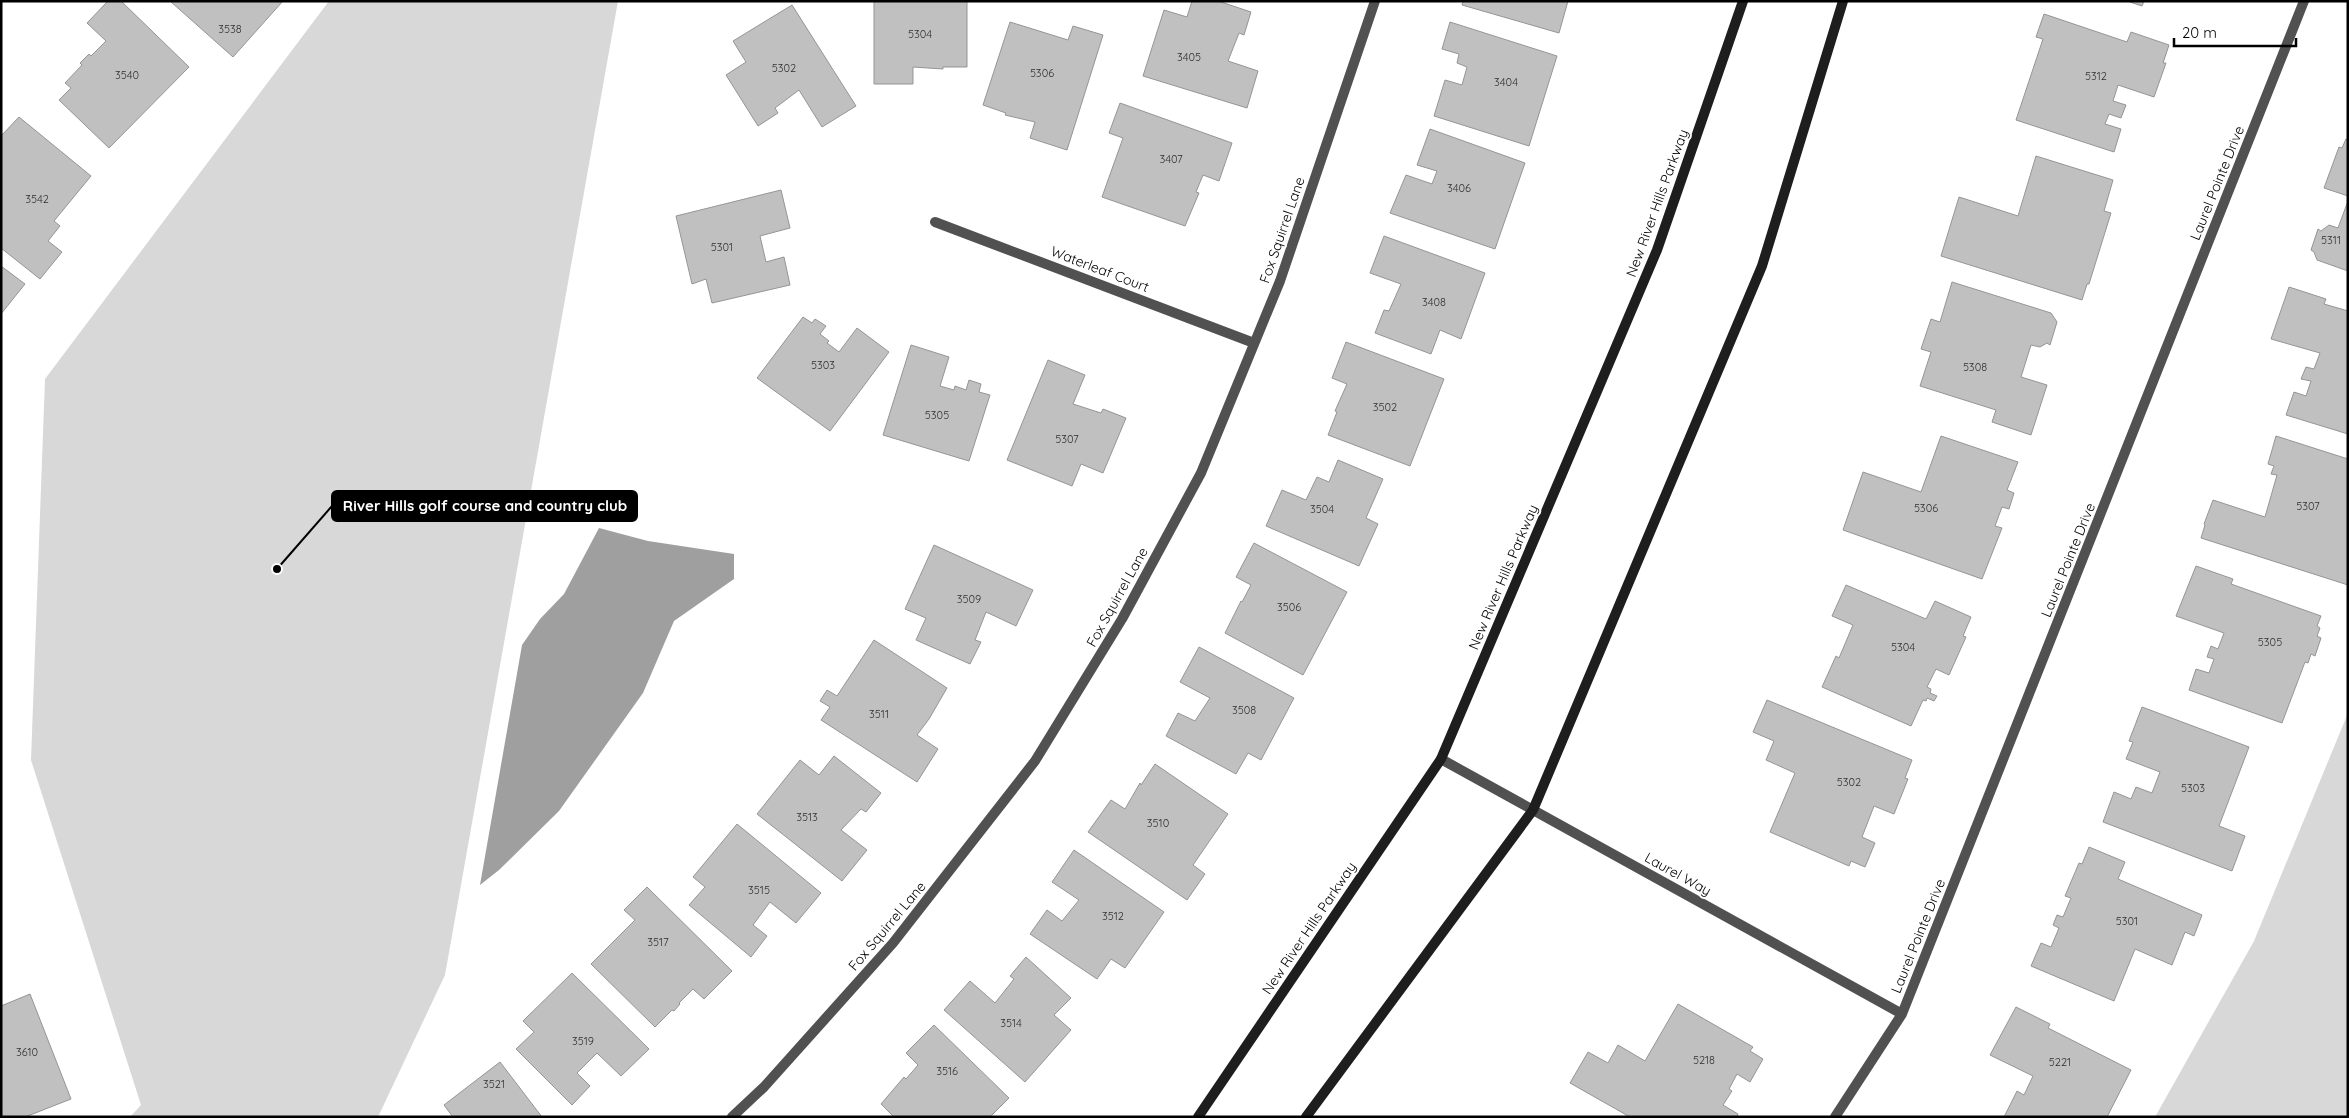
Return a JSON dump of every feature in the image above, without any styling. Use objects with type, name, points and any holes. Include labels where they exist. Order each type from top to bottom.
[{"type":"street","name":"Fox Squirrel Lane","points":[[732,1117],[764,1087],[893,943],[1035,761],[1122,620],[1201,473],[1280,281],[1375,1]]},
{"type":"street","name":"New River Hills Parkway","points":[[1198,1117],[1440,759],[1657,250],[1743,1]]},
{"type":"street","points":[[1306,1117],[1533,810],[1762,266],[1843,1]]},
{"type":"street","name":"Laurel Pointe Drive","points":[[1835,1117],[1902,1014],[2304,1]]},
{"type":"street","name":"Waterleaf Court","points":[[935,222],[1254,343]]},
{"type":"street","name":"Laurel Way","points":[[1440,759],[1902,1014]]},
{"type":"shaded area","points":[[329,1],[618,1],[445,975],[378,1117],[130,1117],[141,1105],[31,760],[45,379]]},
{"type":"shaded area","points":[[599,528],[648,541],[734,554],[734,579],[674,621],[643,693],[559,811],[499,870],[480,885],[522,645],[540,619],[564,594]]},
{"type":"shaded area","points":[[2348,713],[2348,1117],[2155,1117],[2254,941]]},
{"type":"building","points":[[108,1],[121,1],[189,67],[109,148],[59,100],[71,88],[65,83],[82,65],[80,63],[89,54],[91,56],[106,41],[87,23]]},
{"type":"building","points":[[170,1],[283,1],[233,57]]},
{"type":"building","points":[[874,1],[967,1],[967,67],[943,67],[943,69],[913,67],[913,84],[874,84]]},
{"type":"building","points":[[1192,1],[1218,1],[1251,12],[1244,35],[1239,33],[1228,61],[1258,71],[1247,108],[1143,76],[1164,10],[1187,17]]},
{"type":"building","points":[[1463,1],[1568,1],[1559,33],[1462,5]]},
{"type":"building","points":[[2127,1],[2144,1],[2142,6]]},
{"type":"building","points":[[792,5],[856,106],[822,127],[799,90],[775,108],[778,113],[758,126],[726,75],[746,62],[733,41]]},
{"type":"building","points":[[2044,14],[2127,42],[2131,32],[2169,45],[2163,63],[2166,63],[2154,97],[2118,85],[2113,101],[2126,105],[2121,118],[2109,114],[2105,124],[2121,129],[2114,152],[2016,120],[2043,39],[2036,37]]},
{"type":"building","points":[[1010,22],[1068,40],[1073,26],[1103,35],[1067,150],[1030,138],[1035,122],[1005,115],[1006,113],[983,105]]},
{"type":"building","points":[[1450,22],[1557,56],[1529,146],[1434,116],[1445,80],[1462,85],[1467,67],[1457,63],[1459,54],[1442,49]]},
{"type":"building","points":[[1120,103],[1232,143],[1219,181],[1203,175],[1196,192],[1199,193],[1185,226],[1102,197],[1123,138],[1109,133]]},
{"type":"building","points":[[19,117],[91,176],[54,221],[60,226],[48,241],[62,252],[40,279],[1,248],[1,136]]},
{"type":"building","points":[[1430,129],[1525,163],[1495,249],[1390,213],[1406,175],[1432,184],[1437,171],[1417,165]]},
{"type":"building","points":[[2346,139],[2348,140],[2348,196],[2324,188],[2339,147],[2342,148]]},
{"type":"building","points":[[2036,156],[2113,180],[2104,211],[2111,213],[2089,284],[2087,284],[2082,300],[1941,256],[1959,197],[2018,216]]},
{"type":"building","points":[[781,190],[790,228],[760,236],[766,262],[784,257],[790,285],[712,303],[706,279],[692,284],[676,216]]},
{"type":"building","points":[[2348,201],[2348,271],[2317,260],[2314,252],[2311,250],[2318,229],[2321,231],[2329,225],[2338,228]]},
{"type":"building","points":[[1384,236],[1485,273],[1461,339],[1440,330],[1431,354],[1375,333],[1384,310],[1389,311],[1401,284],[1370,273]]},
{"type":"building","points":[[1,266],[25,284],[1,314]]},
{"type":"building","points":[[1952,282],[2051,313],[2057,322],[2050,345],[2047,343],[2040,347],[2031,345],[2021,377],[2047,385],[2031,435],[1992,422],[1996,410],[1920,386],[1931,352],[1921,349],[1931,319],[1940,322]]},
{"type":"building","points":[[2289,287],[2326,299],[2324,304],[2348,311],[2348,434],[2286,415],[2294,392],[2306,396],[2311,381],[2301,379],[2306,367],[2314,369],[2320,353],[2271,339]]},
{"type":"building","points":[[803,317],[812,323],[815,319],[826,326],[820,334],[829,341],[827,343],[839,352],[857,328],[889,352],[830,431],[757,378]]},
{"type":"building","points":[[1346,342],[1444,379],[1410,466],[1328,435],[1337,412],[1335,411],[1347,384],[1332,378]]},
{"type":"building","points":[[911,345],[949,357],[940,386],[954,390],[955,386],[966,390],[969,380],[981,384],[979,392],[990,395],[969,461],[883,435]]},
{"type":"building","points":[[1048,360],[1085,375],[1073,404],[1101,413],[1103,409],[1126,418],[1103,473],[1081,464],[1072,486],[1007,460]]},
{"type":"building","points":[[1941,436],[2018,462],[2007,490],[2014,493],[2009,509],[2002,507],[1995,526],[2002,528],[1982,579],[1843,530],[1863,472],[1921,492]]},
{"type":"building","points":[[2276,436],[2348,459],[2348,585],[2201,538],[2213,500],[2265,517],[2277,475],[2271,474],[2274,466],[2268,464]]},
{"type":"building","points":[[1338,460],[1383,479],[1366,518],[1378,524],[1359,566],[1266,526],[1282,490],[1306,500],[1317,477],[1329,482]]},
{"type":"building","points":[[1254,543],[1347,592],[1303,675],[1225,633],[1251,585],[1236,577]]},
{"type":"building","points":[[934,545],[1033,590],[1016,626],[986,612],[975,640],[981,642],[970,664],[916,640],[926,618],[905,609]]},
{"type":"building","points":[[2196,566],[2233,579],[2231,584],[2321,616],[2317,626],[2320,628],[2317,636],[2321,638],[2315,656],[2311,654],[2308,663],[2305,662],[2282,723],[2189,690],[2196,669],[2209,673],[2214,659],[2207,657],[2211,646],[2218,649],[2224,633],[2176,616]]},
{"type":"building","points":[[1846,585],[1926,619],[1935,601],[1971,617],[1963,636],[1966,637],[1949,675],[1936,669],[1927,687],[1931,689],[1930,693],[1937,696],[1934,701],[1927,698],[1926,701],[1923,700],[1911,726],[1822,687],[1836,656],[1839,658],[1853,625],[1832,616]]},
{"type":"building","points":[[874,640],[947,688],[929,719],[917,735],[938,749],[917,782],[821,720],[830,707],[820,701],[827,690],[837,696]]},
{"type":"building","points":[[1199,647],[1294,698],[1261,760],[1248,753],[1236,774],[1166,736],[1178,713],[1195,721],[1210,698],[1180,682]]},
{"type":"building","points":[[1767,700],[1912,760],[1905,778],[1908,779],[1894,814],[1874,806],[1862,837],[1875,843],[1865,867],[1851,861],[1849,866],[1770,832],[1795,773],[1766,760],[1774,741],[1753,732]]},
{"type":"building","points":[[2142,707],[2249,747],[2219,826],[2245,836],[2232,871],[2103,822],[2114,792],[2131,799],[2136,787],[2152,793],[2160,772],[2126,759],[2133,742],[2129,741]]},
{"type":"building","points":[[834,756],[881,793],[866,812],[861,809],[841,830],[867,850],[842,881],[757,814],[800,760],[819,775]]},
{"type":"building","points":[[1155,764],[1228,814],[1193,865],[1205,874],[1187,900],[1088,832],[1111,800],[1125,809],[1140,783],[1141,785]]},
{"type":"building","points":[[737,824],[821,893],[796,923],[770,902],[753,925],[767,936],[751,957],[689,905],[705,887],[693,877]]},
{"type":"building","points":[[2089,847],[2125,862],[2118,879],[2202,915],[2194,936],[2185,932],[2172,965],[2135,949],[2114,1001],[2031,966],[2041,943],[2051,947],[2059,928],[2053,925],[2057,915],[2063,917],[2071,898],[2065,896],[2079,863],[2082,864]]},
{"type":"building","points":[[1074,850],[1164,912],[1125,968],[1111,959],[1097,979],[1030,934],[1047,910],[1062,921],[1079,900],[1052,882]]},
{"type":"building","points":[[647,887],[732,971],[704,999],[693,989],[674,1011],[672,1010],[655,1027],[591,964],[635,920],[624,910]]},
{"type":"building","points":[[1026,957],[1071,998],[1054,1015],[1071,1030],[1025,1082],[944,1010],[970,981],[995,1003],[1014,979],[1010,976]]},
{"type":"building","points":[[572,973],[649,1049],[621,1076],[597,1053],[577,1073],[590,1086],[572,1105],[516,1049],[534,1032],[523,1021]]},
{"type":"building","points":[[30,994],[71,1099],[25,1117],[1,1117],[1,1006]]},
{"type":"building","points":[[1678,1004],[1753,1047],[1750,1051],[1763,1059],[1750,1082],[1737,1074],[1729,1089],[1732,1091],[1723,1105],[1738,1114],[1737,1117],[1630,1117],[1570,1083],[1588,1052],[1608,1063],[1618,1045],[1645,1061]]},
{"type":"building","points":[[2016,1007],[2050,1024],[2048,1028],[2131,1070],[2107,1117],[2004,1117],[2017,1091],[2024,1095],[2033,1076],[1990,1055]]},
{"type":"building","points":[[934,1025],[1009,1098],[990,1117],[894,1117],[881,1104],[904,1077],[906,1079],[918,1065],[906,1053]]},
{"type":"building","points":[[500,1062],[542,1117],[453,1117],[444,1105]]},
{"type":"place","name":"River Hills golf course and country club","points":[[277,569]]}]
